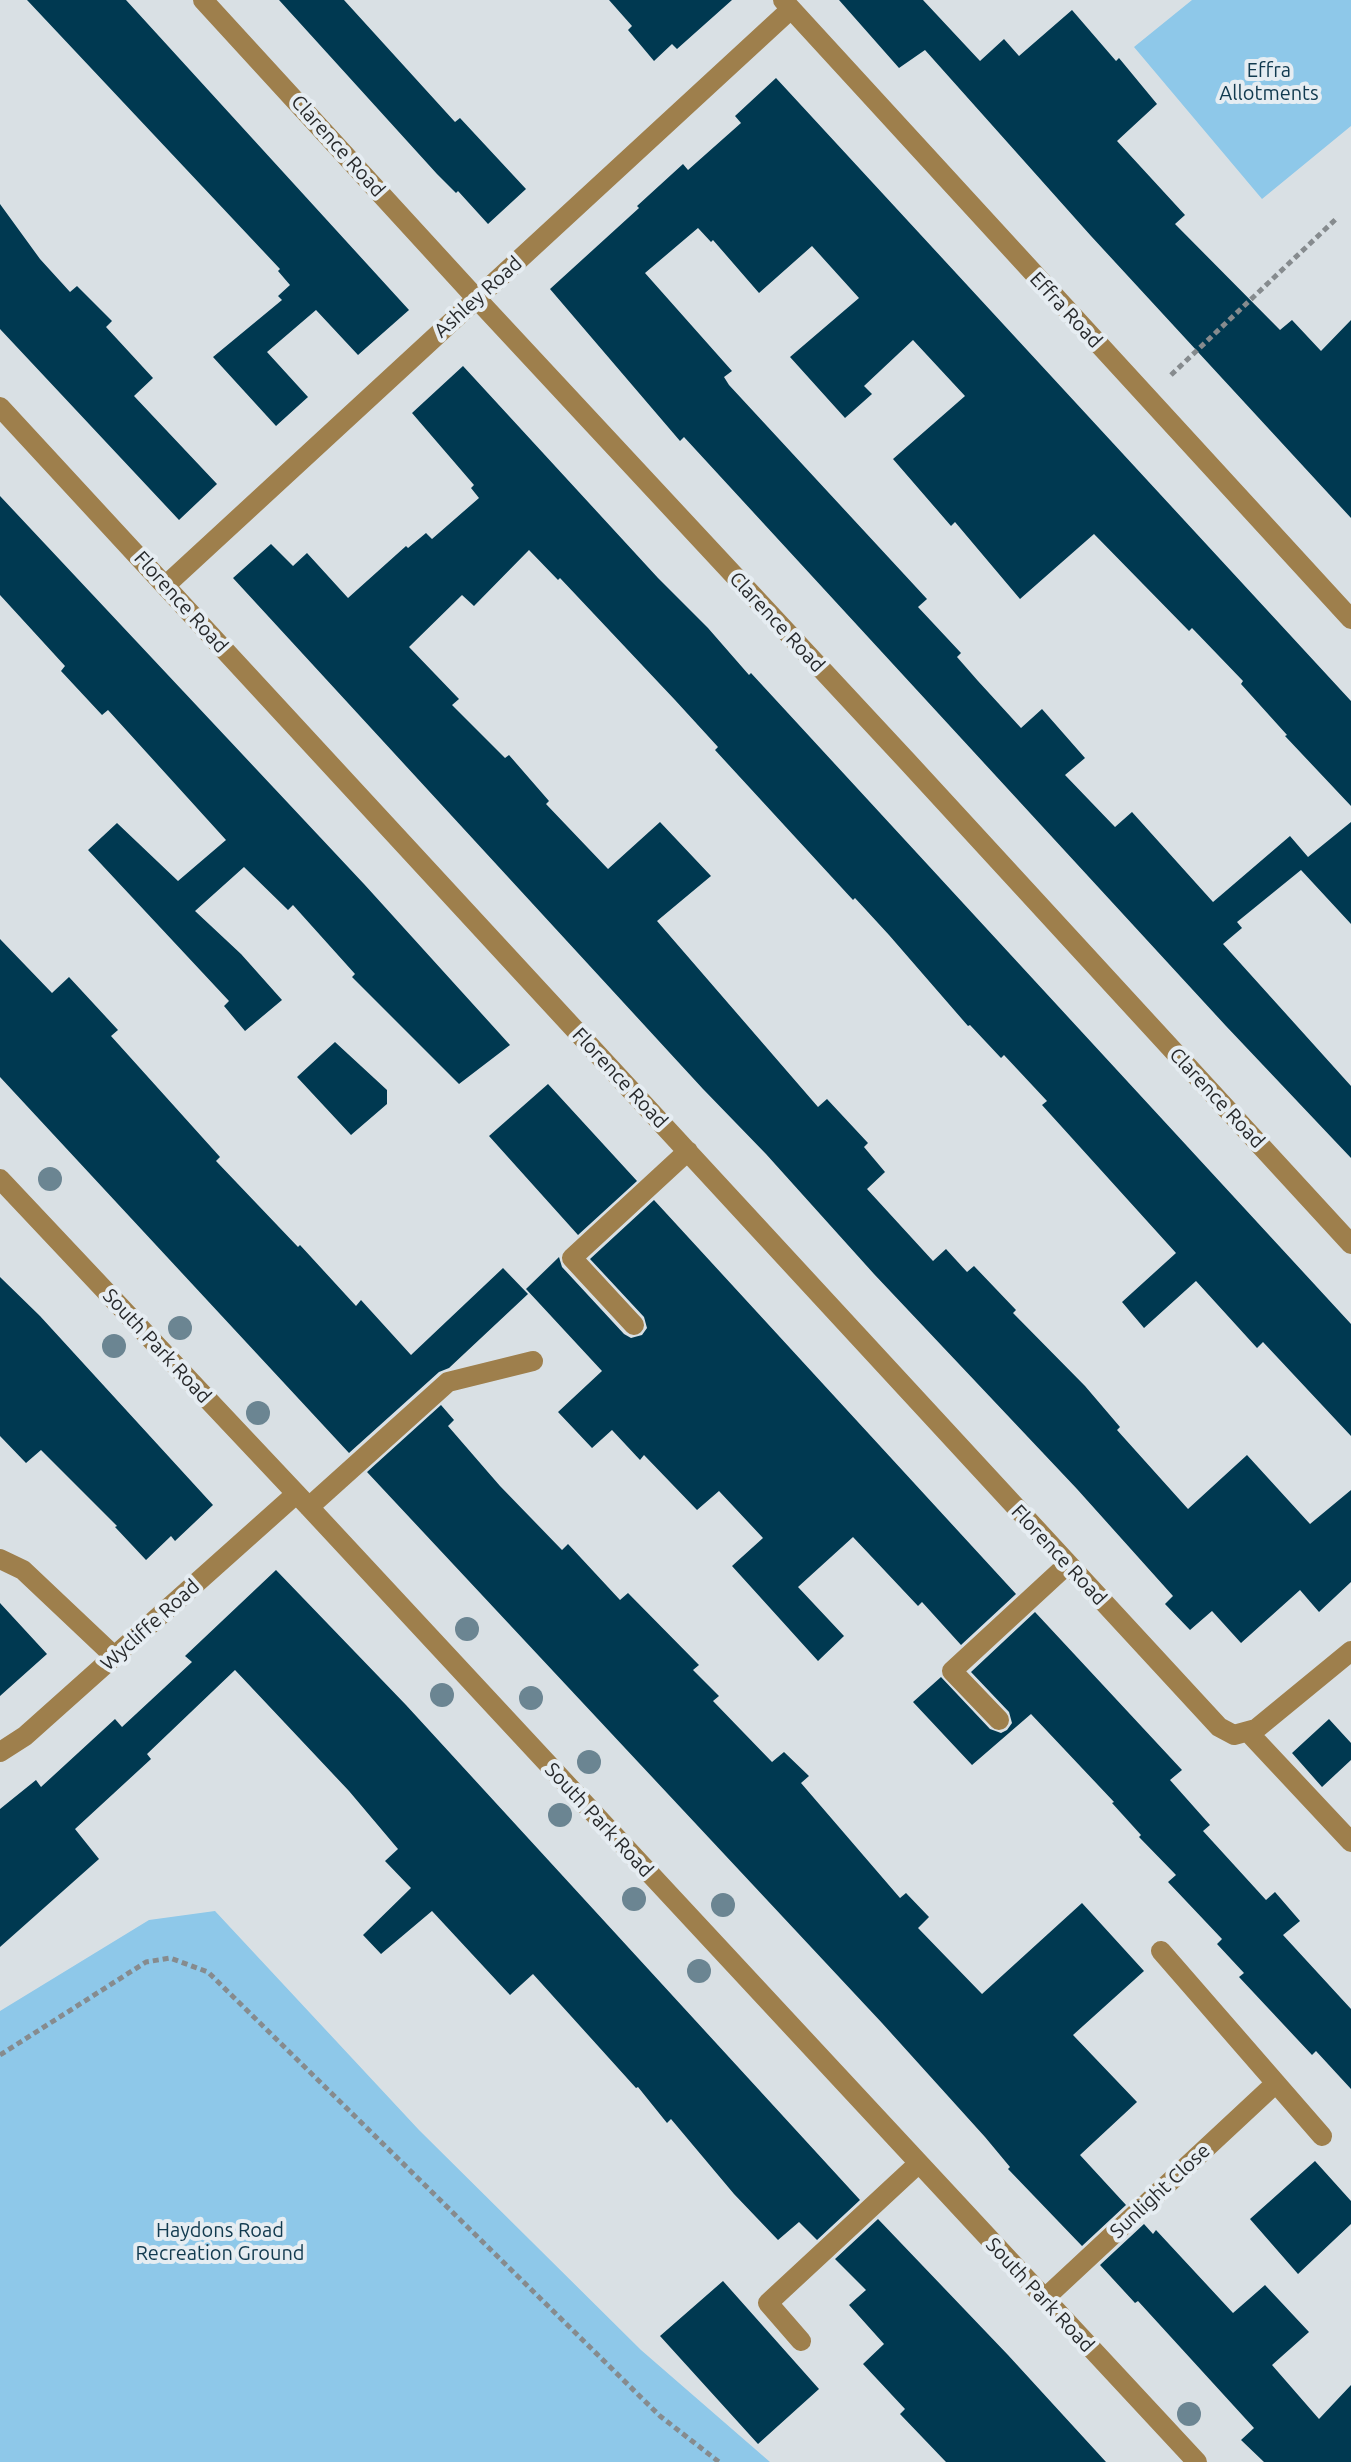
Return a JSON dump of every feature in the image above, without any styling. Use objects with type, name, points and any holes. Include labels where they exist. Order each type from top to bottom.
[{"type":"street","name":"Clarence Road","points":[[203,0],[1351,1244]]},
{"type":"street","name":"Ashley Road","points":[[166,585],[787,4]]},
{"type":"street","name":"Effra Road","points":[[787,4],[1350,615]]},
{"type":"street","name":"Florence Road","points":[[0,407],[1219,1727],[1234,1735],[1248,1732]]},
{"type":"street","points":[[634,1325],[572,1258],[688,1151]]},
{"type":"street","name":"South Park Road","points":[[0,1179],[1197,2462]]},
{"type":"street","name":"Wycliffe Road","points":[[0,1752],[25,1736],[114,1656],[448,1382],[533,1361]]},
{"type":"street","points":[[0,1559],[23,1570],[114,1656]]},
{"type":"street","points":[[999,1720],[952,1671],[1068,1564]]},
{"type":"street","points":[[1351,1651],[1269,1719],[1248,1732],[1351,1842]]},
{"type":"street","points":[[1161,1951],[1322,2136]]},
{"type":"street","name":"Sunlight Close","points":[[1044,2299],[1276,2083]]},
{"type":"street","points":[[801,2341],[768,2303],[919,2163]]},
{"type":"path","points":[[1171,375],[1337,218]]},
{"type":"path","points":[[0,2055],[146,1962],[170,1958],[208,1972],[660,2416],[719,2462]]},
{"type":"green space","name":"Effra Allotments","points":[[1192,0],[1351,0],[1351,126],[1262,199],[1134,47]]},
{"type":"green space","name":"Haydons Road Recreation Ground","points":[[215,1911],[419,2130],[641,2350],[770,2462],[0,2462],[0,2011],[149,1920]]},
{"type":"building","points":[[27,0],[126,0],[409,310],[358,355],[316,310],[267,352],[308,397],[276,426],[213,357],[282,300],[278,296],[290,285],[278,271],[280,269]]},
{"type":"building","points":[[279,0],[344,0],[455,122],[460,118],[526,189],[488,224],[458,191],[456,193],[437,174]]},
{"type":"building","points":[[609,0],[732,0],[677,49],[672,44],[654,61],[628,30],[632,26]]},
{"type":"building","points":[[839,0],[923,0],[980,61],[1004,39],[1019,56],[1072,10],[1116,61],[1119,58],[1157,104],[1117,141],[1185,215],[1175,224],[1280,330],[1292,320],[1321,351],[1351,320],[1351,518],[1091,236],[925,50],[899,68]]},
{"type":"building","points":[[776,78],[1351,701],[1351,806],[1285,736],[1241,684],[1243,681],[1094,534],[1020,599],[955,522],[951,526],[893,459],[965,396],[913,340],[864,386],[872,394],[845,418],[790,357],[859,298],[812,246],[759,293],[713,240],[711,242],[698,228],[645,273],[732,371],[724,377],[729,385],[927,599],[918,607],[961,653],[957,657],[978,681],[1021,728],[1042,709],[1085,758],[1065,775],[1115,827],[1132,812],[1213,902],[1290,836],[1308,857],[1351,822],[1351,924],[1301,870],[1237,922],[1242,928],[1223,944],[1351,1086],[1351,1158],[684,437],[680,441],[550,289],[683,164],[688,170],[741,123],[735,116]]},
{"type":"building","points":[[0,204],[40,259],[70,292],[77,286],[112,321],[106,327],[153,378],[134,396],[217,484],[179,520],[0,329]]},
{"type":"building","points":[[463,366],[658,578],[749,675],[751,673],[1351,1324],[1351,1436],[1263,1342],[1257,1348],[1196,1281],[1144,1328],[1122,1302],[1176,1253],[1042,1105],[1047,1101],[1004,1055],[1001,1058],[968,1026],[889,935],[715,750],[718,747],[675,700],[560,578],[558,580],[529,550],[474,606],[462,595],[409,647],[459,699],[452,705],[505,758],[509,755],[549,801],[546,804],[608,869],[660,822],[711,876],[657,921],[818,1107],[827,1099],[868,1143],[864,1147],[885,1172],[867,1189],[933,1261],[946,1249],[967,1272],[974,1266],[1016,1310],[1013,1313],[1085,1386],[1120,1427],[1117,1430],[1188,1509],[1247,1455],[1310,1524],[1351,1490],[1351,1582],[1319,1612],[1300,1590],[1241,1643],[1212,1611],[1190,1630],[1165,1604],[1173,1596],[1077,1489],[874,1274],[233,578],[271,544],[293,566],[307,553],[348,598],[406,546],[408,548],[426,533],[432,539],[479,498],[471,488],[474,485],[412,413]]},
{"type":"building","points":[[0,496],[364,884],[510,1045],[459,1084],[352,977],[355,974],[293,905],[288,910],[244,867],[195,911],[241,954],[282,1000],[245,1031],[224,1006],[229,1001],[88,850],[117,823],[178,881],[226,840],[108,710],[102,715],[61,671],[65,666],[0,595]]},
{"type":"building","points":[[0,939],[52,993],[69,977],[118,1030],[111,1036],[220,1157],[216,1161],[356,1306],[361,1300],[411,1355],[503,1268],[528,1294],[449,1368],[439,1372],[349,1453],[0,1077]]},
{"type":"building","points":[[335,1042],[387,1090],[387,1104],[351,1135],[297,1077]]},
{"type":"building","points":[[548,1084],[637,1181],[578,1235],[489,1136]]},
{"type":"building","points":[[654,1200],[1016,1594],[961,1645],[922,1602],[918,1606],[853,1537],[798,1587],[844,1636],[818,1661],[732,1566],[763,1538],[719,1491],[697,1510],[644,1455],[640,1460],[612,1430],[592,1448],[558,1412],[602,1371],[526,1289],[559,1257],[562,1267],[624,1334],[631,1338],[642,1335],[647,1328],[644,1317],[590,1259]]},
{"type":"building","points":[[0,1277],[40,1316],[213,1505],[175,1541],[171,1536],[146,1560],[117,1526],[41,1450],[26,1463],[0,1436]]},
{"type":"building","points":[[441,1405],[454,1420],[448,1426],[562,1550],[568,1544],[620,1600],[628,1593],[699,1665],[693,1670],[719,1696],[713,1701],[772,1762],[784,1752],[809,1776],[801,1783],[900,1898],[906,1893],[929,1917],[918,1928],[982,1994],[1082,1903],[1144,1971],[1073,2035],[1137,2102],[1080,2155],[1126,2205],[1082,2246],[1008,2169],[1010,2167],[985,2137],[882,2023],[367,1472]]},
{"type":"building","points":[[276,1570],[406,1705],[860,2200],[817,2240],[799,2222],[778,2240],[734,2194],[671,2119],[667,2123],[638,2087],[533,1974],[510,1995],[432,1911],[381,1954],[363,1935],[411,1888],[385,1861],[398,1849],[349,1791],[235,1670],[147,1754],[151,1759],[75,1829],[99,1859],[0,1947],[0,1809],[36,1780],[41,1787],[115,1719],[122,1727],[192,1662],[185,1656]]},
{"type":"building","points":[[0,1603],[47,1654],[0,1696]]},
{"type":"building","points":[[1035,1612],[1182,1770],[1170,1780],[1210,1825],[1203,1831],[1266,1900],[1275,1892],[1300,1921],[1283,1935],[1351,2009],[1351,2089],[1316,2051],[1312,2055],[1239,1977],[1244,1973],[1217,1944],[1222,1939],[1168,1882],[1176,1875],[1139,1837],[1141,1835],[1114,1802],[1031,1714],[972,1765],[913,1702],[941,1677],[990,1729],[1001,1733],[1007,1730],[1012,1723],[1009,1712],[971,1672]]},
{"type":"building","points":[[1329,1719],[1351,1743],[1351,1760],[1322,1787],[1292,1753]]},
{"type":"building","points":[[1315,2161],[1351,2201],[1351,2224],[1298,2274],[1250,2219]]},
{"type":"building","points":[[878,2219],[1106,2462],[946,2462],[900,2414],[905,2409],[863,2364],[884,2344],[849,2305],[866,2290],[835,2259]]},
{"type":"building","points":[[1144,2224],[1153,2234],[1156,2230],[1233,2313],[1265,2285],[1309,2332],[1272,2365],[1319,2419],[1351,2385],[1351,2462],[1264,2462],[1241,2440],[1254,2428],[1138,2301],[1135,2303],[1100,2265]]},
{"type":"building","points":[[723,2281],[819,2389],[758,2444],[660,2336]]}]
